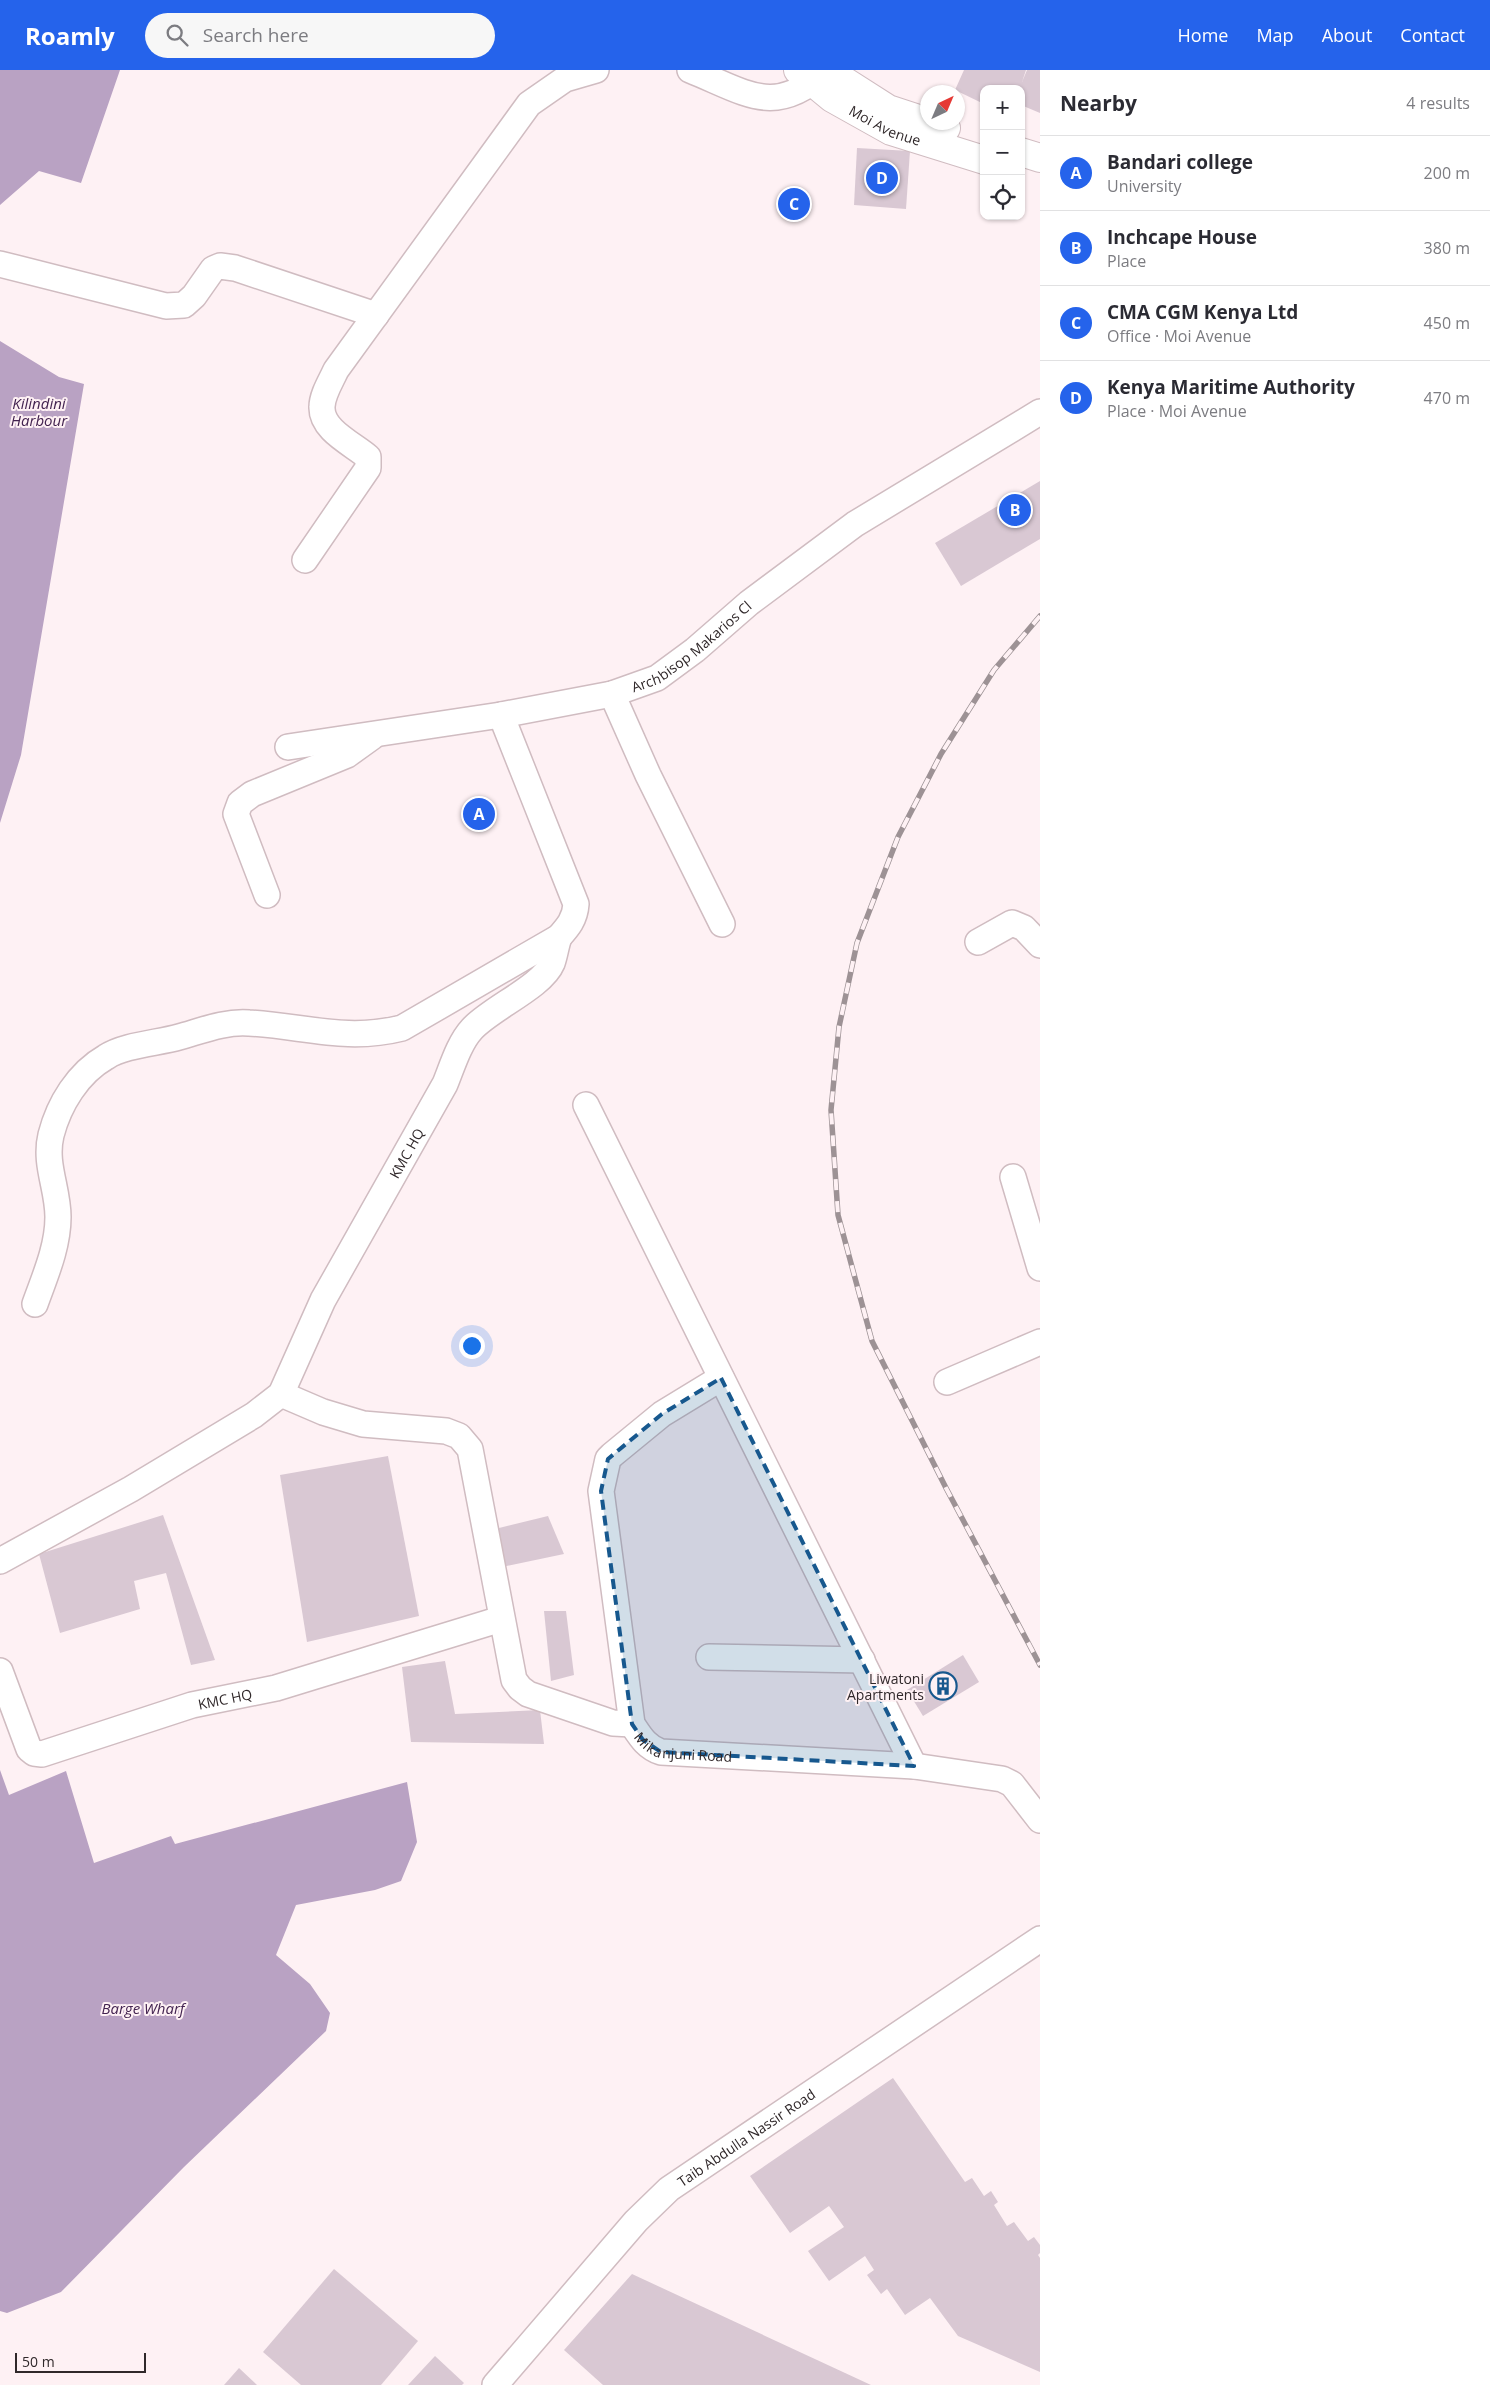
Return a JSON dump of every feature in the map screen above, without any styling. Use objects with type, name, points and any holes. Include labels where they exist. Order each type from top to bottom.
[{"type":"main road","name":"Moi Avenue","points":[[812,73],[888,109],[980,139]]},
{"type":"main road","name":"Moi Avenue","points":[[812,73],[839,102],[891,131],[980,159]]},
{"type":"main road","points":[[1025,153],[1040,158]]},
{"type":"main road","points":[[1025,173],[1040,178]]},
{"type":"street","points":[[305,560],[368,468],[368,457],[331,428],[324,416],[322,406],[336,370],[530,104],[565,79],[596,70]]},
{"type":"street","points":[[690,70],[764,99],[795,94],[812,73]]},
{"type":"street","points":[[0,264],[166,306],[184,304],[194,296],[213,269],[220,266],[235,268],[376,315]]},
{"type":"street","name":"Archbisop Makarios Cl","points":[[288,747],[501,715],[612,694],[657,678],[695,650],[749,603],[855,524],[1040,412]]},
{"type":"street","points":[[612,694],[648,775],[722,924]]},
{"type":"street","points":[[35,1304],[53,1254],[58,1218],[56,1191],[49,1171],[51,1136],[65,1099],[85,1074],[106,1056],[220,1026],[247,1022],[341,1035],[378,1034],[402,1028],[558,937],[571,923],[576,912],[576,904],[501,715]]},
{"type":"street","points":[[267,896],[236,814],[240,803],[252,794],[347,755],[376,734]]},
{"type":"street","points":[[978,942],[1012,923],[1024,928],[1040,945]]},
{"type":"street","name":"KMC HQ","points":[[0,1561],[131,1489],[254,1415],[281,1394],[323,1300],[445,1084],[456,1057],[471,1029],[543,976],[551,964],[558,937]]},
{"type":"street","points":[[586,1105],[914,1766]]},
{"type":"street","points":[[1013,1177],[1040,1268]]},
{"type":"street","points":[[947,1382],[1040,1342]]},
{"type":"street","name":"Mikanjuni Road","points":[[721,1378],[662,1414],[608,1459],[601,1491],[632,1724],[650,1748],[661,1752],[914,1766],[1002,1779],[1017,1789],[1040,1820]]},
{"type":"street","points":[[281,1394],[323,1412],[363,1424],[446,1431],[459,1436],[470,1449],[514,1680],[528,1694],[613,1724],[632,1724]]},
{"type":"street","name":"KMC HQ","points":[[0,1671],[29,1749],[34,1753],[42,1754],[192,1704],[276,1688],[501,1619]]},
{"type":"street","points":[[709,1656],[862,1660]]},
{"type":"street","name":"Taib Abdulla Nassir Road","points":[[494,2385],[636,2221],[669,2189],[1040,1939]]},
{"type":"highlighted area","points":[[721,1378],[914,1766],[661,1752],[643,1740],[632,1724],[601,1491],[608,1459],[662,1414]]},
{"type":"water","points":[[0,70],[120,70],[81,183],[39,171],[0,205]]},
{"type":"water","name":"Kilindini Harbour","points":[[0,341],[59,377],[84,384],[21,755],[0,823]]},
{"type":"water","name":"Barge Wharf","points":[[0,1770],[9,1795],[66,1771],[94,1863],[171,1836],[175,1844],[407,1782],[417,1842],[401,1881],[375,1890],[296,1905],[276,1955],[310,1984],[330,2013],[326,2031],[184,2167],[61,2292],[7,2313],[0,2311]]},
{"type":"building","points":[[964,70],[1026,70],[1022,82],[1027,70],[1040,70],[1040,113],[1025,107],[1025,85],[980,85],[980,102],[965,95],[965,85],[957,85]]},
{"type":"building","points":[[857,148],[910,151],[906,209],[854,205]]},
{"type":"building","points":[[1040,481],[1040,539],[961,586],[935,543]]},
{"type":"building","points":[[388,1456],[419,1616],[307,1642],[280,1475]]},
{"type":"building","points":[[163,1515],[215,1660],[191,1665],[166,1573],[134,1581],[140,1609],[60,1633],[39,1554]]},
{"type":"building","points":[[548,1516],[564,1554],[497,1568],[491,1530]]},
{"type":"building","points":[[544,1611],[566,1611],[574,1675],[551,1681]]},
{"type":"building","name":"Liwatoni Apartments","points":[[963,1655],[979,1682],[923,1716],[907,1690]]},
{"type":"building","points":[[445,1661],[455,1714],[540,1710],[544,1744],[411,1742],[402,1667]]},
{"type":"building","points":[[893,2078],[965,2182],[972,2178],[984,2196],[991,2191],[998,2202],[994,2205],[1007,2226],[1014,2222],[1028,2241],[1034,2237],[1040,2245],[1040,2253],[1038,2255],[1040,2258],[1040,2372],[958,2336],[930,2298],[905,2315],[887,2289],[881,2294],[867,2275],[874,2270],[865,2256],[829,2281],[808,2251],[844,2227],[829,2206],[790,2233],[750,2176]]},
{"type":"building","points":[[334,2269],[418,2341],[381,2385],[301,2385],[263,2352]]},
{"type":"building","points":[[632,2274],[871,2385],[603,2385],[564,2350]]},
{"type":"building","points":[[435,2356],[464,2383],[462,2385],[408,2385]]},
{"type":"building","points":[[239,2368],[257,2385],[224,2385]]},
{"type":"railway","points":[[1040,616],[994,670],[941,754],[898,837],[857,943],[839,1027],[831,1110],[838,1215],[872,1341],[946,1488],[1040,1665]]},
{"type":"place","name":"Kenya Maritime Authority","points":[[882,178]]},
{"type":"place","name":"CMA CGM Kenya Ltd","points":[[794,204]]},
{"type":"place","name":"Inchcape House","points":[[1015,510]]},
{"type":"place","name":"Bandari college","points":[[479,814]]},
{"type":"place","name":"Liwatoni Apartments","points":[[943,1686]]}]
